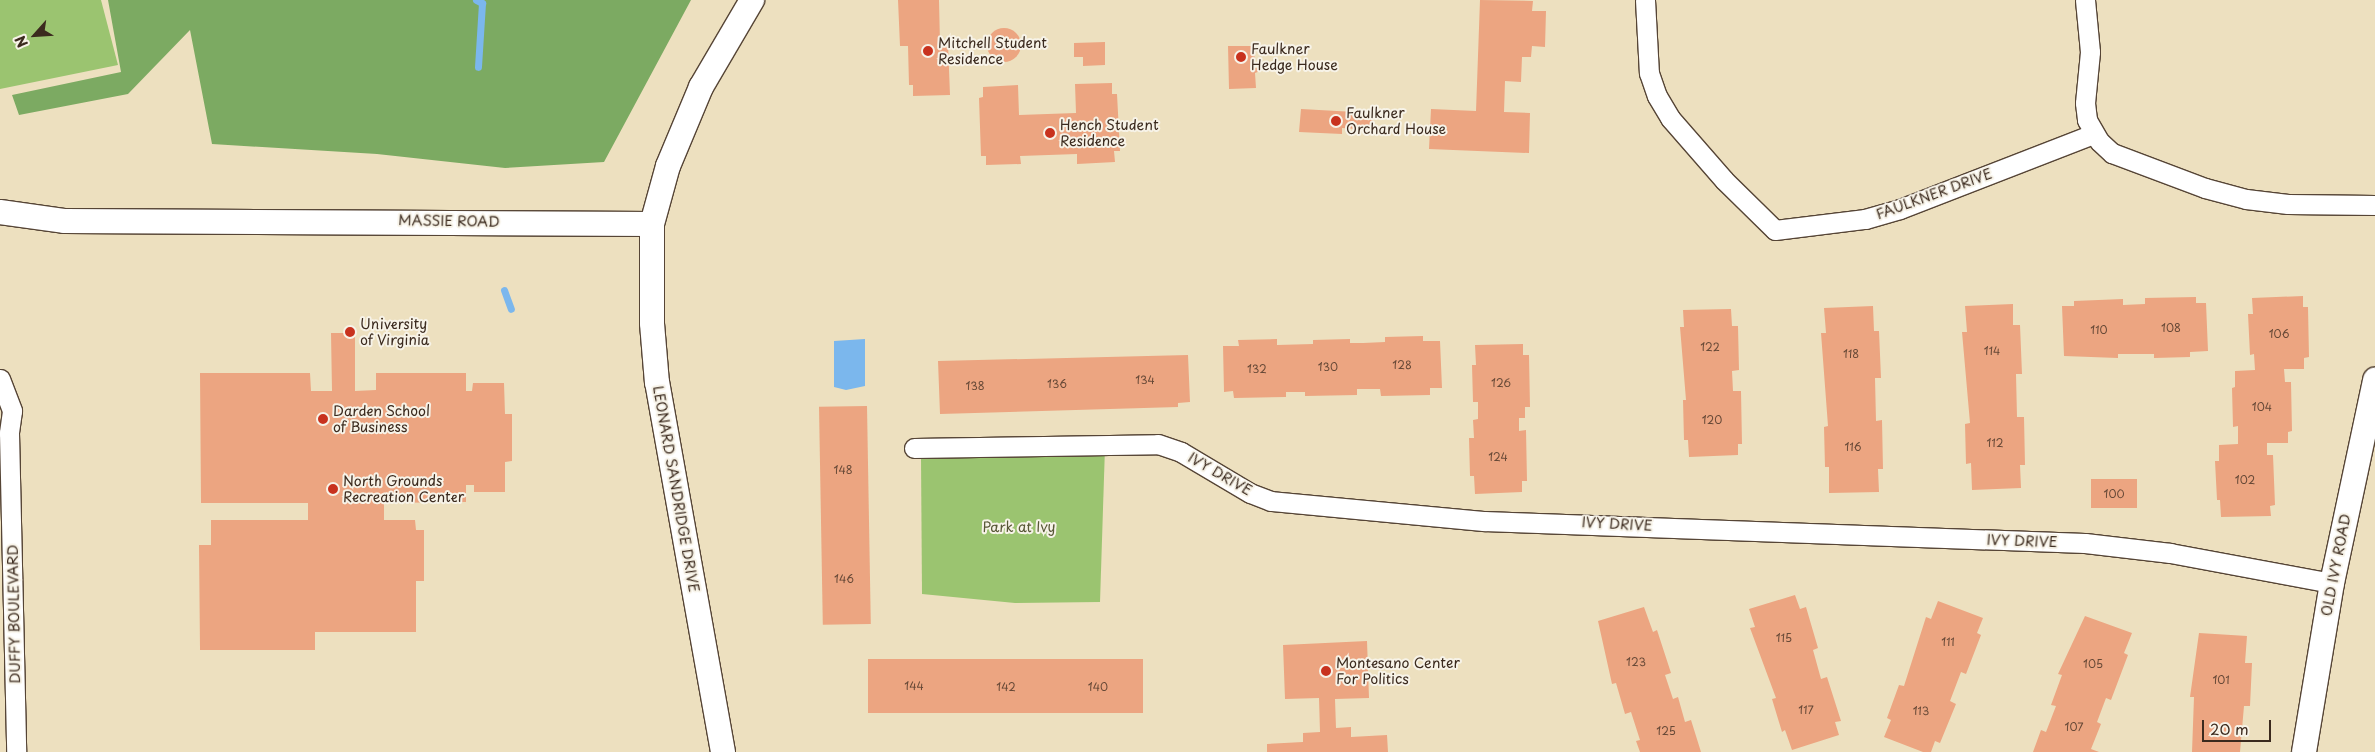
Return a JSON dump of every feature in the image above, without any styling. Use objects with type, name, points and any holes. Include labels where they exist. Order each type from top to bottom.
[{"type":"street","points":[[652,224],[668,166],[701,87],[752,0]]},
{"type":"street","name":"FAULKNER DRIVE","points":[[1645,0],[1649,73],[1657,96],[1670,118],[1724,180],[1776,230],[1856,221],[1900,209],[2093,134]]},
{"type":"street","points":[[2085,0],[2090,52],[2085,103],[2093,134],[2112,153],[2205,188],[2246,199],[2288,204],[2375,205]]},
{"type":"street","name":"MASSIE ROAD","points":[[0,212],[65,221],[652,224]]},
{"type":"street","name":"LEONARD SANDRIDGE DRIVE","points":[[652,224],[652,323],[657,383],[722,752]]},
{"type":"street","name":"DUFFY BOULEVARD","points":[[0,379],[9,396],[12,411],[6,477],[16,752]]},
{"type":"street","name":"OLD IVY ROAD","points":[[2304,752],[2332,583],[2375,380]]},
{"type":"street","name":"IVY DRIVE","points":[[914,448],[1158,444],[1181,452],[1250,493],[1271,501],[1484,521],[2085,543],[2170,553],[2332,583]]},
{"type":"green space","points":[[0,0],[101,0],[118,65],[0,89]]},
{"type":"green space","points":[[108,0],[691,0],[604,162],[505,168],[377,154],[212,144],[190,30],[128,94],[19,115],[12,95],[121,72]]},
{"type":"green space","name":"Park at Ivy","points":[[1105,447],[1100,602],[1015,603],[922,594],[921,457]]},
{"type":"water","points":[[865,339],[865,386],[846,390],[834,387],[834,341]]},
{"type":"building","name":"Mitchell Student Residence","points":[[898,0],[939,0],[940,43],[948,43],[950,95],[913,96],[913,85],[909,85],[908,46],[900,46]]},
{"type":"building","points":[[1480,0],[1533,1],[1532,11],[1546,11],[1545,47],[1532,46],[1531,57],[1522,57],[1521,82],[1505,81],[1504,112],[1530,113],[1529,153],[1429,149],[1431,109],[1476,111]]},
{"type":"building","points":[[1004,28],[1011,29],[1016,33],[1020,38],[1020,52],[1016,57],[1011,61],[1004,62],[997,61],[992,57],[988,52],[987,45],[988,38],[992,33],[997,29]]},
{"type":"building","points":[[1105,42],[1105,65],[1083,66],[1083,57],[1074,57],[1074,43]]},
{"type":"building","name":"Faulkner Hedge House","points":[[1228,46],[1254,46],[1255,68],[1260,68],[1260,71],[1255,73],[1256,88],[1229,89]]},
{"type":"building","name":"Hench Student Residence","points":[[1112,83],[1112,94],[1117,94],[1120,151],[1114,151],[1115,162],[1077,164],[1077,154],[1020,156],[1021,164],[986,165],[986,156],[981,156],[979,98],[983,97],[983,87],[1018,85],[1019,115],[1076,113],[1075,84]]},
{"type":"building","name":"Faulkner Orchard House","points":[[1301,109],[1373,113],[1372,130],[1342,128],[1342,134],[1299,132]]},
{"type":"building","points":[[2303,296],[2303,307],[2308,307],[2309,357],[2304,358],[2304,369],[2284,369],[2285,382],[2291,382],[2292,431],[2288,432],[2288,443],[2267,443],[2267,455],[2273,455],[2275,505],[2270,506],[2271,516],[2221,517],[2220,500],[2217,500],[2215,461],[2219,461],[2219,445],[2238,444],[2238,426],[2233,427],[2232,388],[2235,387],[2235,371],[2255,370],[2254,354],[2250,355],[2248,314],[2253,314],[2252,298]]},
{"type":"building","points":[[2196,297],[2196,303],[2206,303],[2208,351],[2190,352],[2190,357],[2154,358],[2154,354],[2118,354],[2118,358],[2064,356],[2062,306],[2074,306],[2074,301],[2123,299],[2123,305],[2145,304],[2145,298]]},
{"type":"building","points":[[2013,304],[2013,325],[2020,325],[2022,374],[2016,374],[2017,417],[2024,417],[2025,465],[2020,465],[2021,488],[1972,490],[1971,463],[1966,464],[1965,424],[1970,423],[1962,332],[1967,332],[1965,306]]},
{"type":"building","points":[[1873,306],[1874,331],[1879,331],[1881,378],[1875,378],[1876,421],[1882,420],[1883,469],[1878,469],[1879,492],[1829,493],[1829,467],[1825,467],[1824,427],[1828,426],[1821,333],[1826,333],[1824,308]]},
{"type":"building","points":[[1731,309],[1732,326],[1738,326],[1739,370],[1732,371],[1733,391],[1741,391],[1742,444],[1738,444],[1738,455],[1689,457],[1688,440],[1684,440],[1683,400],[1686,400],[1680,327],[1684,327],[1683,310]]},
{"type":"building","name":"North Grounds Recreation Center","points":[[331,333],[355,333],[355,391],[376,390],[376,373],[466,373],[466,391],[472,391],[473,383],[504,383],[505,414],[512,414],[512,461],[505,462],[505,492],[474,492],[474,485],[466,485],[466,502],[384,503],[384,520],[415,520],[416,530],[424,530],[424,581],[416,581],[416,632],[315,632],[315,650],[200,650],[199,545],[211,545],[211,520],[308,520],[308,503],[201,503],[200,373],[310,373],[311,391],[332,391]]},
{"type":"building","points":[[1423,336],[1423,341],[1440,341],[1442,388],[1430,388],[1430,395],[1381,396],[1380,389],[1357,389],[1357,395],[1305,396],[1305,392],[1286,392],[1286,397],[1234,398],[1233,391],[1224,392],[1223,346],[1239,346],[1238,340],[1277,339],[1277,345],[1313,344],[1313,340],[1350,339],[1350,343],[1385,342],[1385,337]]},
{"type":"building","points":[[1523,344],[1523,355],[1529,355],[1530,407],[1525,407],[1525,418],[1519,418],[1519,431],[1526,430],[1527,481],[1522,481],[1522,492],[1475,494],[1474,476],[1470,476],[1469,438],[1474,438],[1473,420],[1478,419],[1478,402],[1473,402],[1472,365],[1476,365],[1475,345]]},
{"type":"building","points":[[1188,355],[1190,402],[1178,403],[1178,407],[940,414],[938,361]]},
{"type":"building","points":[[867,406],[871,624],[823,625],[819,407]]},
{"type":"building","points":[[2091,479],[2137,479],[2137,508],[2091,508]]},
{"type":"building","points":[[1795,595],[1800,609],[1806,607],[1818,648],[1813,650],[1821,679],[1827,677],[1841,721],[1835,722],[1839,735],[1792,750],[1785,730],[1782,732],[1772,699],[1776,698],[1750,628],[1755,627],[1749,609]]},
{"type":"building","points":[[1938,601],[1983,618],[1977,633],[1981,635],[1966,674],[1961,672],[1950,701],[1956,704],[1940,743],[1935,741],[1931,752],[1923,752],[1884,737],[1891,720],[1887,718],[1899,685],[1904,686],[1926,617],[1931,619]]},
{"type":"building","points":[[1644,607],[1653,632],[1657,630],[1671,673],[1665,675],[1673,699],[1678,697],[1685,722],[1691,720],[1701,752],[1640,752],[1636,741],[1640,740],[1631,712],[1625,714],[1616,683],[1612,684],[1598,621]]},
{"type":"building","points":[[2085,616],[2132,633],[2124,653],[2128,655],[2111,700],[2106,698],[2097,722],[2101,724],[2091,749],[2099,752],[2033,752],[2041,730],[2046,732],[2056,706],[2051,705],[2062,675],[2058,674]]},
{"type":"building","points":[[2199,633],[2247,636],[2245,663],[2252,663],[2250,706],[2244,706],[2240,752],[2192,752],[2194,697],[2190,697]]},
{"type":"building","name":"Montesano Center For Politics","points":[[1367,641],[1369,698],[1335,699],[1336,728],[1351,727],[1351,737],[1387,735],[1388,752],[1267,752],[1267,744],[1303,742],[1303,733],[1320,732],[1319,698],[1285,699],[1283,645]]},
{"type":"building","points":[[868,659],[1143,659],[1143,713],[868,713]]},
{"type":"waterway","points":[[476,0],[482,3],[478,67]]},
{"type":"waterway","points":[[504,290],[511,309]]},
{"type":"place","name":"Mitchell Student Residence","points":[[928,51]]},
{"type":"place","name":"Faulkner Hedge House","points":[[1241,57]]},
{"type":"place","name":"Faulkner Orchard House","points":[[1336,121]]},
{"type":"place","name":"Hench Student Residence","points":[[1050,133]]},
{"type":"place","name":"University of Virginia","points":[[350,332]]},
{"type":"place","name":"Darden School of Business","points":[[323,419]]},
{"type":"place","name":"North Grounds Recreation Center","points":[[333,489]]},
{"type":"place","name":"Montesano Center For Politics","points":[[1326,671]]}]
